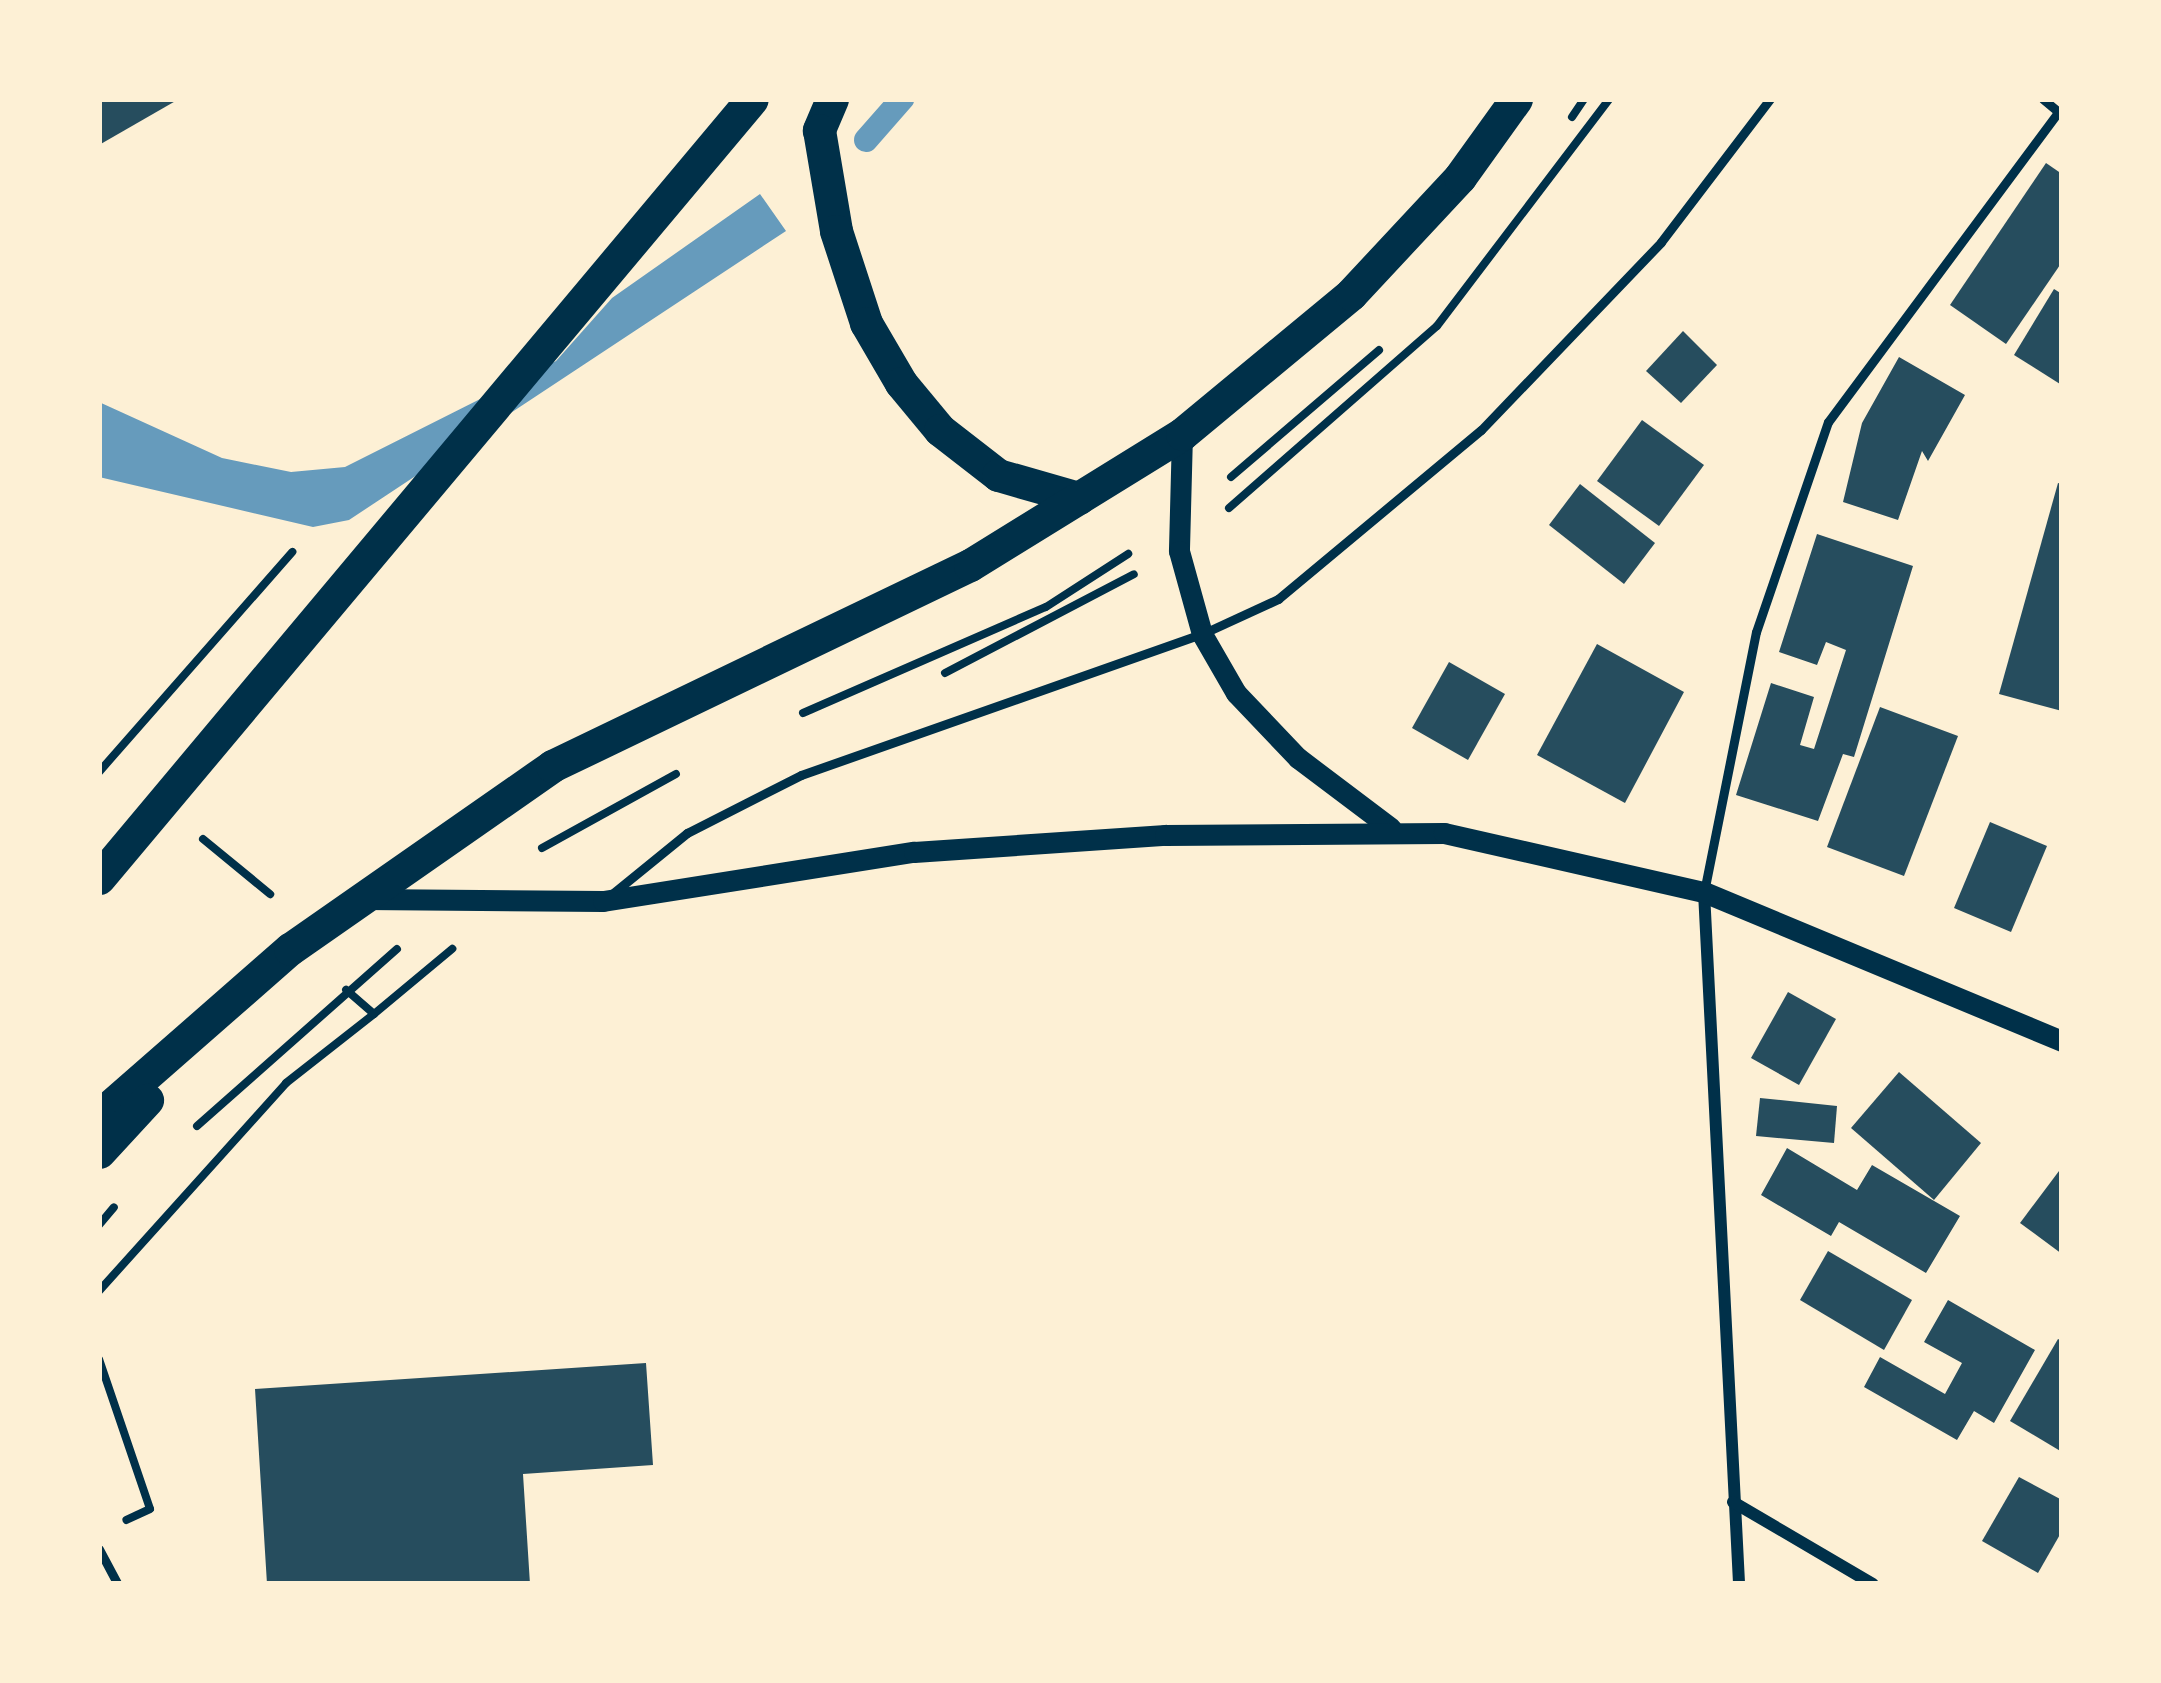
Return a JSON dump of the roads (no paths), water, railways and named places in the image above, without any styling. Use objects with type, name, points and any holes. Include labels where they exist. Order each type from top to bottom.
[{"type":"highway","points":[[99,874],[163,805],[752,99]]},
{"type":"highway","points":[[832,99],[819,130],[836,231],[866,323],[901,383],[940,430],[998,475],[1079,498]]},
{"type":"highway","points":[[99,1116],[298,943],[552,766],[970,565],[1182,434],[1351,294],[1460,177],[1516,99]]},
{"type":"highway","points":[[99,1152],[298,943]]},
{"type":"street","points":[[1182,434],[1179,551],[1202,634],[1236,693],[1267,726],[1391,828]]},
{"type":"street","points":[[356,899],[603,901],[914,852],[1391,828],[1444,832],[1703,892],[2062,1041]]},
{"type":"street","points":[[1703,892],[1739,1584]]},
{"type":"street","points":[[1732,1502],[1873,1584]]},
{"type":"lane","points":[[603,901],[687,833],[801,776],[1202,634],[1278,599],[1481,430],[1661,242],[1770,99]]},
{"type":"lane","points":[[1703,892],[1756,632],[1828,422],[2060,114],[2043,99]]},
{"type":"lane","points":[[99,1549],[118,1584]]},
{"type":"water","points":[[760,194],[786,231],[349,520],[313,527],[99,477],[99,402],[222,458],[291,472],[345,467],[556,361],[612,298]]},
{"type":"waterway","points":[[866,140],[902,99]]}]
